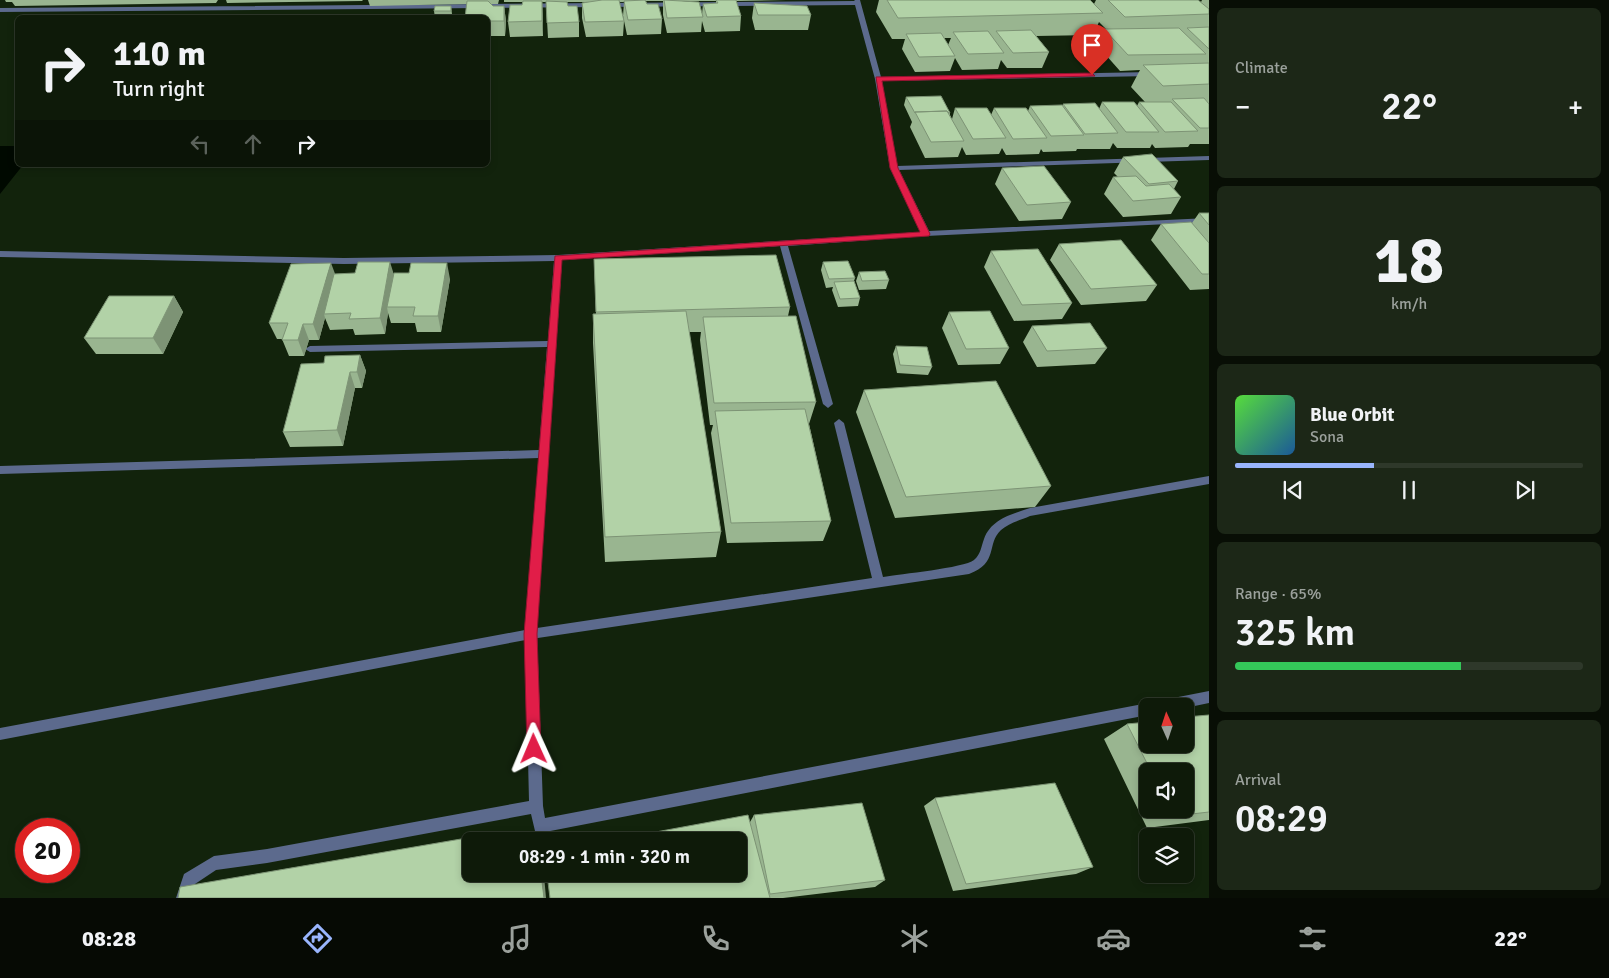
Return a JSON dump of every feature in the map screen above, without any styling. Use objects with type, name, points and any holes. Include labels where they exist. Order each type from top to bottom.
[{"type":"street","points":[[0,10],[857,2],[878,78],[894,168],[926,234]]},
{"type":"street","points":[[878,78],[1160,74]]},
{"type":"street","points":[[894,168],[1209,158]]},
{"type":"street","points":[[0,254],[344,262],[558,258],[784,245],[926,234],[1209,220]]},
{"type":"street","points":[[784,245],[828,404]]},
{"type":"street","points":[[558,258],[531,634],[536,806],[540,826],[1139,711]]},
{"type":"street","points":[[310,349],[552,344]]},
{"type":"street","points":[[839,423],[880,583]]},
{"type":"street","points":[[0,470],[543,454]]},
{"type":"street","points":[[0,734],[531,634],[969,569],[978,565],[985,557],[996,528],[1008,520],[1030,512],[1209,480]]},
{"type":"street","points":[[1194,700],[1209,697]]},
{"type":"street","points":[[183,898],[189,879],[214,863],[267,856],[536,806]]},
{"type":"shaded area","points":[[0,146],[15,146],[15,167],[21,167],[0,194]]},
{"type":"building","points":[[619,0],[624,21],[585,22],[582,3]]},
{"type":"building","points":[[645,0],[647,4],[658,4],[662,19],[628,20],[624,1]]},
{"type":"building","points":[[664,0],[699,2],[703,17],[667,18]]},
{"type":"building","points":[[716,0],[736,0],[741,16],[707,17],[703,4],[718,3]]},
{"type":"building","points":[[887,0],[1090,0],[1103,13],[898,18]]},
{"type":"building","points":[[1108,0],[1198,0],[1209,9],[1209,14],[1125,17]]},
{"type":"building","points":[[467,1],[488,1],[493,6],[504,6],[504,21],[490,21],[490,15],[465,15]]},
{"type":"building","points":[[523,1],[542,1],[542,21],[508,22],[510,5],[522,5]]},
{"type":"building","points":[[546,1],[567,2],[568,6],[577,6],[579,22],[547,23]]},
{"type":"building","points":[[754,3],[807,6],[811,15],[758,15]]},
{"type":"building","points":[[435,6],[451,6],[451,11],[434,11]]},
{"type":"building","points":[[1209,27],[1209,49],[1187,28]]},
{"type":"building","points":[[1179,28],[1206,54],[1128,55],[1104,29]]},
{"type":"building","points":[[1031,30],[1049,52],[1013,53],[996,31]]},
{"type":"building","points":[[988,31],[1004,53],[968,54],[953,32]]},
{"type":"building","points":[[941,33],[955,56],[919,57],[906,34]]},
{"type":"building","points":[[1209,63],[1209,84],[1163,86],[1143,65]]},
{"type":"building","points":[[941,96],[950,113],[947,111],[915,113],[906,97]]},
{"type":"building","points":[[1204,98],[1209,104],[1209,128],[1200,128],[1172,99]]},
{"type":"building","points":[[1102,102],[1134,102],[1159,132],[1126,132]]},
{"type":"building","points":[[1139,102],[1171,102],[1198,131],[1165,132]]},
{"type":"building","points":[[1095,103],[1118,133],[1085,134],[1063,104]]},
{"type":"building","points":[[1062,105],[1084,135],[1051,136],[1030,106]]},
{"type":"building","points":[[955,108],[987,108],[1006,138],[973,139]]},
{"type":"building","points":[[994,108],[1026,108],[1047,138],[1013,139]]},
{"type":"building","points":[[947,111],[964,141],[931,142],[915,112]]},
{"type":"building","points":[[1152,154],[1178,181],[1149,184],[1123,157]]},
{"type":"building","points":[[1044,166],[1071,202],[1027,205],[1002,168]]},
{"type":"building","points":[[1136,176],[1146,186],[1169,184],[1181,197],[1133,201],[1113,177]]},
{"type":"building","points":[[1199,213],[1209,213],[1209,225]]},
{"type":"building","points":[[1191,222],[1209,243],[1209,274],[1202,274],[1161,224]]},
{"type":"building","points":[[1121,240],[1157,285],[1091,289],[1059,244]]},
{"type":"building","points":[[1038,249],[1072,303],[1022,305],[991,251]]},
{"type":"building","points":[[776,255],[790,307],[596,312],[594,259]]},
{"type":"building","points":[[848,261],[855,278],[829,279],[823,262]]},
{"type":"building","points":[[358,262],[390,262],[380,318],[349,319],[351,313],[324,314],[334,274],[355,273]]},
{"type":"building","points":[[331,263],[313,324],[303,324],[298,340],[282,340],[288,323],[269,323],[291,264]]},
{"type":"building","points":[[411,263],[447,263],[438,316],[413,316],[415,307],[387,307],[394,273],[409,273]]},
{"type":"building","points":[[885,271],[889,280],[862,281],[859,272]]},
{"type":"building","points":[[854,281],[860,298],[840,299],[834,282]]},
{"type":"building","points":[[109,296],[174,296],[153,338],[84,338]]},
{"type":"building","points":[[686,311],[721,532],[605,537],[593,314]]},
{"type":"building","points":[[990,311],[1009,348],[966,349],[949,312]]},
{"type":"building","points":[[796,316],[816,402],[714,403],[703,317]]},
{"type":"building","points":[[1090,323],[1107,348],[1047,351],[1032,326]]},
{"type":"building","points":[[896,346],[927,347],[932,367],[900,365]]},
{"type":"building","points":[[360,355],[357,372],[350,372],[337,430],[283,432],[301,364],[324,363],[325,356]]},
{"type":"building","points":[[996,381],[1051,486],[906,497],[864,390]]},
{"type":"building","points":[[805,409],[831,521],[731,523],[715,411]]},
{"type":"building","points":[[1209,715],[1209,812],[1194,814],[1194,763],[1147,763],[1142,753],[1194,753],[1194,716]]},
{"type":"building","points":[[1139,723],[1139,748],[1127,724]]},
{"type":"building","points":[[1055,783],[1093,867],[966,884],[935,798]]},
{"type":"building","points":[[862,803],[885,880],[770,894],[754,815]]},
{"type":"building","points":[[748,815],[770,898],[550,898],[548,882],[747,882],[747,832],[656,832]]},
{"type":"building","points":[[462,839],[462,882],[542,882],[544,898],[178,898],[180,887]]},
{"type":"route","points":[[534,749],[531,634],[558,258],[784,245],[926,234],[894,168],[878,78],[1092,75]]}]
